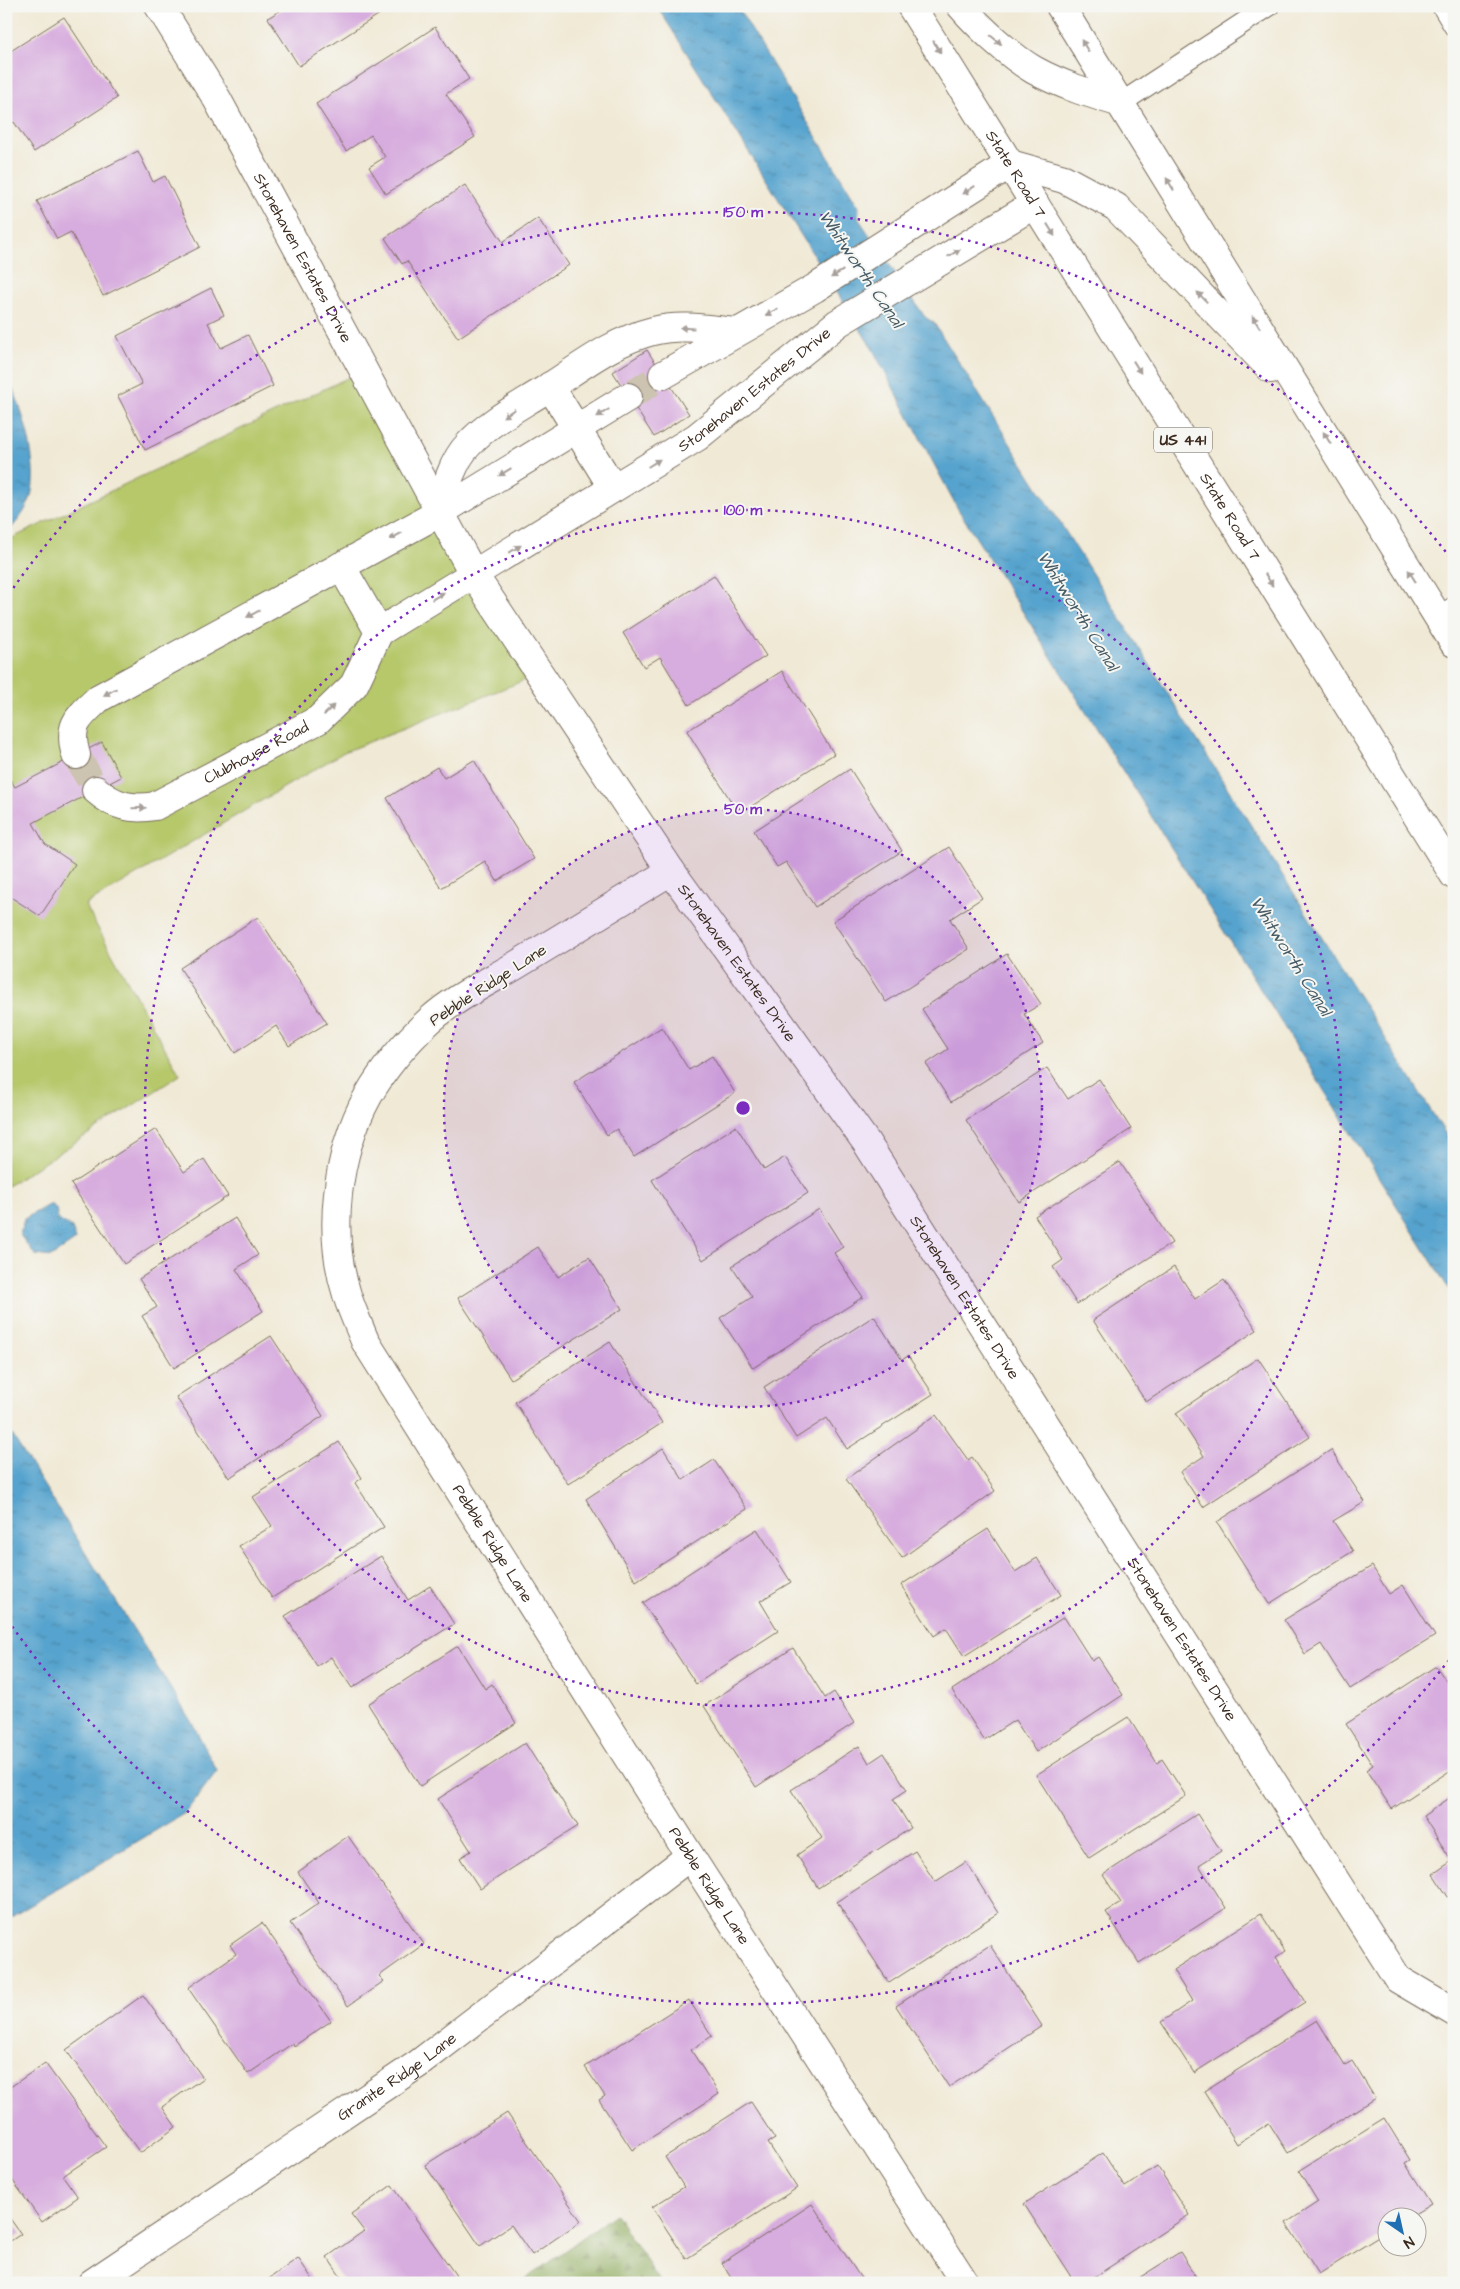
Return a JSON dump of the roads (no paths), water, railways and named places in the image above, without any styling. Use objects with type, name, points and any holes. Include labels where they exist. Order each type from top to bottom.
[{"type":"street","name":"Stonehaven Estates Drive","points":[[159,6],[217,99],[438,513],[474,575],[671,871],[866,1142],[1398,1979],[1454,2012]]},
{"type":"street","name":"State Road 7","points":[[911,6],[1454,875]]},
{"type":"street","points":[[961,6],[977,24],[1033,70],[1077,89],[1121,103]]},
{"type":"street","points":[[1060,6],[1309,408],[1446,612],[1454,643]]},
{"type":"street","points":[[663,375],[815,288],[1010,164],[1064,179],[1116,207],[1309,408]]},
{"type":"street","name":"Stonehaven Estates Drive","points":[[474,575],[697,436],[838,323],[1035,204]]},
{"type":"street","points":[[438,513],[448,482],[468,444],[505,415],[626,339],[654,330],[682,327],[736,332]]},
{"type":"street","points":[[550,386],[613,488]]},
{"type":"street","points":[[76,754],[73,731],[77,719],[99,698],[438,513],[628,396]]},
{"type":"street","points":[[341,566],[379,632],[474,575]]},
{"type":"street","name":"Clubhouse Road","points":[[96,790],[107,800],[120,806],[137,810],[155,806],[318,720],[354,685],[379,632]]},
{"type":"street","name":"Pebble Ridge Lane","points":[[671,871],[473,991],[431,1019],[396,1055],[368,1097],[348,1144],[338,1194],[337,1244],[346,1294],[365,1341],[690,1856],[965,2283]]},
{"type":"street","name":"Granite Ridge Lane","points":[[92,2283],[418,2064],[690,1856]]},
{"type":"lane","points":[[1121,103],[1269,6]]},
{"type":"lane","points":[[1442,6],[1454,26]]},
{"type":"water","name":"Whitworth Canal","points":[[657,6],[737,6],[859,207],[858,218],[925,317],[934,323],[1454,1147],[1454,1297],[958,509],[872,348]]},
{"type":"water","points":[[6,375],[24,418],[31,454],[33,486],[28,504],[20,518],[6,534]]},
{"type":"water","points":[[50,1204],[57,1209],[58,1220],[72,1228],[76,1240],[51,1257],[35,1255],[20,1235],[24,1219]]},
{"type":"water","points":[[6,1425],[194,1726],[217,1771],[185,1813],[6,1920]]},
{"type":"tunnel","points":[[628,397],[663,375]]},
{"type":"tunnel","points":[[76,755],[96,790]]}]
